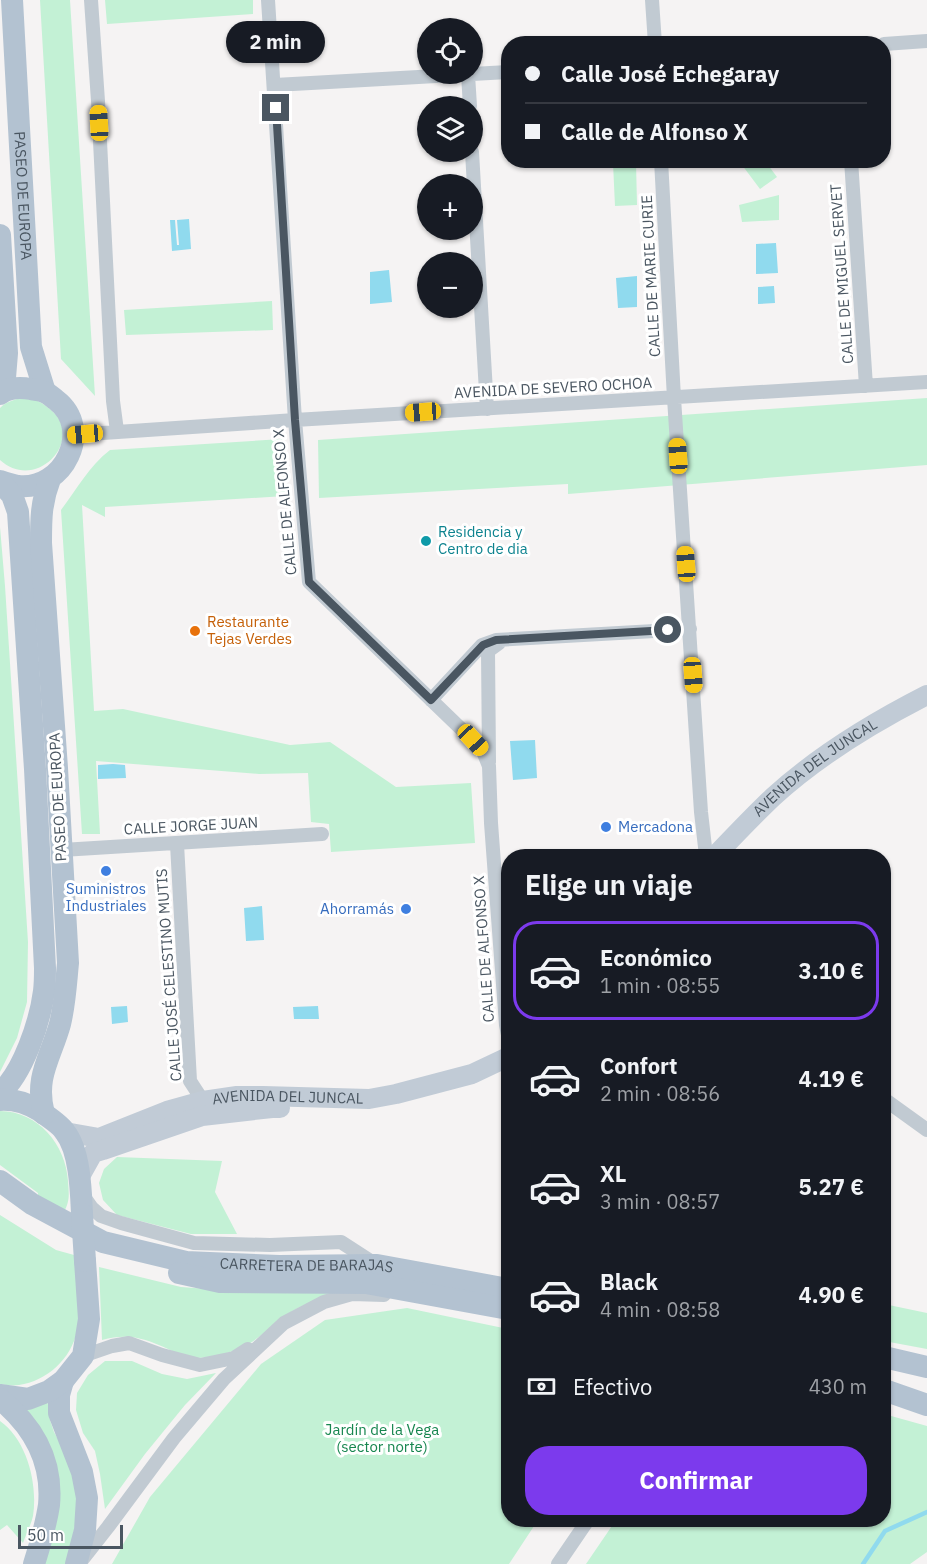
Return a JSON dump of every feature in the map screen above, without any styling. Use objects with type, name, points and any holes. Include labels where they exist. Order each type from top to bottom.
[{"type":"main road","name":"PASEO DE EUROPA","points":[[12,0],[31,347],[45,392]]},
{"type":"main road","name":"PASEO DE EUROPA","points":[[0,235],[7,353],[2,392]]},
{"type":"main road","points":[[0,481],[15,486],[26,486],[50,479],[65,464],[73,435],[68,414],[60,403],[45,392],[20,387],[2,392]]},
{"type":"main road","name":"PASEO DE EUROPA","points":[[44,1114],[40,1098],[43,1072],[60,1024],[68,963],[41,543],[41,510],[50,479]]},
{"type":"main road","name":"PASEO DE EUROPA","points":[[0,481],[12,495],[18,512],[45,968],[44,991],[37,1022],[23,1063],[0,1093]]},
{"type":"main road","points":[[0,1100],[11,1099],[28,1104],[65,1132],[75,1154],[81,1195],[97,1254],[83,1356],[63,1381],[49,1391],[28,1399],[0,1397]]},
{"type":"main road","points":[[0,1181],[97,1254]]},
{"type":"main road","points":[[0,1200],[24,1217],[97,1254]]},
{"type":"main road","name":"CARRETERA DE BARAJAS","points":[[97,1254],[186,1262],[279,1266],[377,1265],[501,1288]]},
{"type":"main road","name":"CARRETERA DE BARAJAS","points":[[97,1254],[220,1282],[366,1283],[501,1308]]},
{"type":"main road","points":[[891,1359],[927,1367]]},
{"type":"main road","points":[[63,1381],[59,1395],[59,1413],[82,1472],[87,1498],[85,1530],[77,1564]]},
{"type":"main road","points":[[891,1392],[927,1405]]},
{"type":"main road","points":[[0,1397],[27,1425],[44,1456],[49,1504],[34,1564]]},
{"type":"street","points":[[91,0],[112,401],[117,431]]},
{"type":"street","name":"CALLE DE ALFONSO X","points":[[268,0],[295,420],[309,582],[482,749],[489,766],[501,961]]},
{"type":"street","points":[[652,0],[654,36]]},
{"type":"street","points":[[891,44],[927,41]]},
{"type":"street","points":[[483,74],[501,73]]},
{"type":"street","points":[[274,85],[417,78]]},
{"type":"street","points":[[473,162],[487,409]]},
{"type":"street","name":"CALLE DE MARIE CURIE","points":[[662,168],[674,398],[705,849]]},
{"type":"street","name":"CALLE DE MIGUEL SERVET","points":[[852,168],[866,386]]},
{"type":"street","name":"AVENIDA DE SEVERO OCHOA","points":[[73,435],[927,382]]},
{"type":"street","points":[[431,700],[483,645],[496,640],[690,629]]},
{"type":"street","points":[[489,766],[488,651],[496,644],[512,639]]},
{"type":"street","name":"AVENIDA DEL JUNCAL","points":[[722,849],[774,796],[809,767],[843,742],[927,694]]},
{"type":"street","points":[[735,849],[760,822],[836,759],[927,709]]},
{"type":"street","name":"CALLE JORGE JUAN","points":[[62,850],[322,834]]},
{"type":"street","name":"CALLE JOSÉ CELESTINO MUTIS","points":[[177,843],[190,1082],[203,1101]]},
{"type":"street","name":"AVENIDA DEL JUNCAL","points":[[65,1132],[99,1138],[166,1111],[203,1101],[237,1096],[369,1099],[472,1074],[501,1060]]},
{"type":"street","name":"AVENIDA DEL JUNCAL","points":[[81,1195],[93,1154],[202,1116],[272,1108],[367,1111],[474,1087],[501,1074]]},
{"type":"street","points":[[891,1104],[927,1130]]},
{"type":"street","points":[[81,1195],[101,1216],[194,1243],[270,1245],[341,1242],[377,1265]]},
{"type":"street","points":[[77,1564],[108,1527],[174,1438],[224,1379],[284,1323],[324,1302],[352,1294],[445,1296]]},
{"type":"street","points":[[83,1356],[112,1346],[129,1344],[200,1365],[234,1358],[273,1334]]},
{"type":"street","points":[[558,1564],[583,1527]]},
{"type":"green space","points":[[40,0],[70,0],[95,396],[61,359]]},
{"type":"green space","points":[[105,0],[253,0],[253,14],[107,24]]},
{"type":"green space","points":[[613,168],[636,168],[637,205],[615,206]]},
{"type":"green space","points":[[744,168],[770,168],[777,177],[760,189]]},
{"type":"green space","points":[[779,195],[779,220],[742,222],[739,205]]},
{"type":"green space","points":[[272,301],[273,330],[126,335],[124,310]]},
{"type":"green space","points":[[26,397],[51,410],[60,422],[63,435],[60,448],[52,459],[41,467],[28,470],[14,469],[0,460],[0,408],[9,402]]},
{"type":"green space","points":[[927,398],[927,465],[568,494],[568,484],[319,498],[318,440]]},
{"type":"green space","points":[[282,439],[285,496],[105,507],[105,517],[82,505],[94,711],[123,709],[290,745],[330,742],[396,787],[471,783],[475,843],[331,852],[329,824],[311,822],[308,773],[259,774],[96,761],[100,834],[82,834],[61,510],[89,470],[110,450]]},
{"type":"green space","points":[[0,527],[28,942],[27,1002],[17,1038],[0,1072]]},
{"type":"green space","points":[[0,1111],[26,1117],[48,1132],[56,1143],[62,1155],[68,1181],[69,1197],[64,1212],[38,1199],[38,1193],[0,1165]]},
{"type":"green space","points":[[117,1157],[222,1161],[215,1192],[237,1234],[191,1234],[117,1215],[103,1200],[99,1183],[104,1169]]},
{"type":"green space","points":[[0,1215],[56,1250],[74,1255],[77,1283],[77,1331],[69,1351],[48,1374],[29,1383],[17,1385],[0,1384]]},
{"type":"green space","points":[[99,1267],[181,1287],[221,1290],[355,1289],[319,1299],[298,1308],[241,1348],[217,1356],[194,1358],[136,1338],[120,1337],[102,1340]]},
{"type":"green space","points":[[891,1305],[927,1313],[927,1349],[891,1342]]},
{"type":"green space","name":"Jardín de la Vega (sector norte)","points":[[407,1308],[501,1328],[501,1527],[533,1527],[509,1564],[112,1564],[150,1497],[261,1364],[325,1320]]},
{"type":"green space","points":[[105,1361],[132,1361],[162,1374],[187,1379],[216,1373],[185,1405],[145,1454],[105,1509],[95,1451],[83,1433],[76,1410],[77,1393],[88,1375]]},
{"type":"green space","points":[[47,1398],[54,1432],[73,1467],[78,1511],[67,1564],[39,1564],[50,1527],[23,1405]]},
{"type":"green space","points":[[891,1416],[927,1426],[927,1552],[910,1564],[586,1564],[611,1527],[891,1527]]},
{"type":"green space","points":[[0,1421],[17,1439],[24,1451],[32,1477],[33,1516],[23,1543],[7,1525],[0,1530]]},
{"type":"water","points":[[189,219],[191,249],[172,251],[170,220],[175,220],[177,245],[179,245],[177,220]]},
{"type":"water","points":[[776,243],[778,273],[756,274],[756,244]]},
{"type":"water","points":[[389,270],[392,302],[370,304],[370,272]]},
{"type":"water","points":[[637,276],[637,307],[618,308],[616,278]]},
{"type":"water","points":[[774,286],[775,303],[758,304],[758,287]]},
{"type":"water","points":[[535,740],[537,778],[513,780],[510,741]]},
{"type":"water","points":[[98,765],[125,765],[126,778],[98,779]]},
{"type":"water","points":[[262,906],[264,940],[246,941],[244,908]]},
{"type":"water","points":[[127,1006],[128,1022],[112,1024],[111,1007]]},
{"type":"water","points":[[318,1006],[319,1019],[294,1019],[293,1007]]},
{"type":"waterway","points":[[863,1564],[885,1531],[927,1512]]},
{"type":"place","name":"Residencia y Centro de dia","points":[[426,541]]},
{"type":"place","name":"Restaurante Tejas Verdes","points":[[195,631]]},
{"type":"place","name":"Mercadona","points":[[606,827]]},
{"type":"place","name":"Suministros Industriales","points":[[106,871]]},
{"type":"place","name":"Ahorramás","points":[[406,909]]},
{"type":"route","points":[[276,108],[295,420],[309,582],[431,700],[483,645],[496,640],[668,630]]}]
